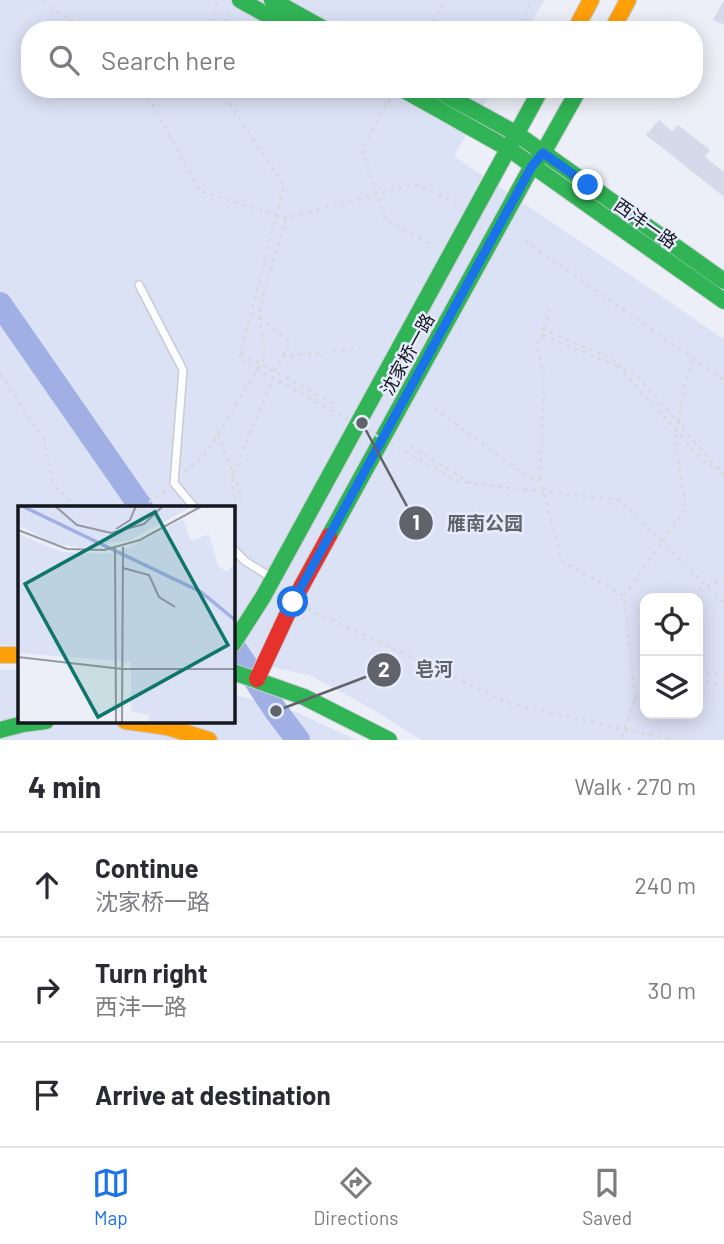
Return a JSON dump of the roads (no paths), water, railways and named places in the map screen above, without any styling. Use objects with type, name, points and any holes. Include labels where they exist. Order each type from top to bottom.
[{"type":"main road","points":[[272,0],[310,21]]},
{"type":"main road","points":[[580,21],[591,0]]},
{"type":"main road","points":[[617,21],[628,0]]},
{"type":"main road","points":[[236,5],[273,21]]},
{"type":"main road","name":"西沣一路","points":[[421,98],[543,153],[724,281]]},
{"type":"main road","name":"西沣一路","points":[[448,98],[513,141],[532,166],[724,301]]},
{"type":"main road","name":"沈家桥一路","points":[[234,642],[273,578],[536,98]]},
{"type":"main road","name":"沈家桥一路","points":[[257,680],[293,602],[532,166],[543,153],[574,98]]},
{"type":"main road","points":[[0,655],[18,655]]},
{"type":"main road","points":[[234,672],[303,697],[389,740]]},
{"type":"main road","points":[[0,730],[38,722]]},
{"type":"main road","points":[[144,722],[209,740]]},
{"type":"lane","points":[[139,285],[183,370],[174,483],[193,506]]},
{"type":"lane","points":[[234,550],[245,561],[273,578]]},
{"type":"waterway","points":[[0,304],[140,506]]},
{"type":"waterway","points":[[234,648],[298,740]]},
{"type":"place","name":"雁南公园","points":[[362,423]]},
{"type":"place","name":"皂河","points":[[276,711]]}]
